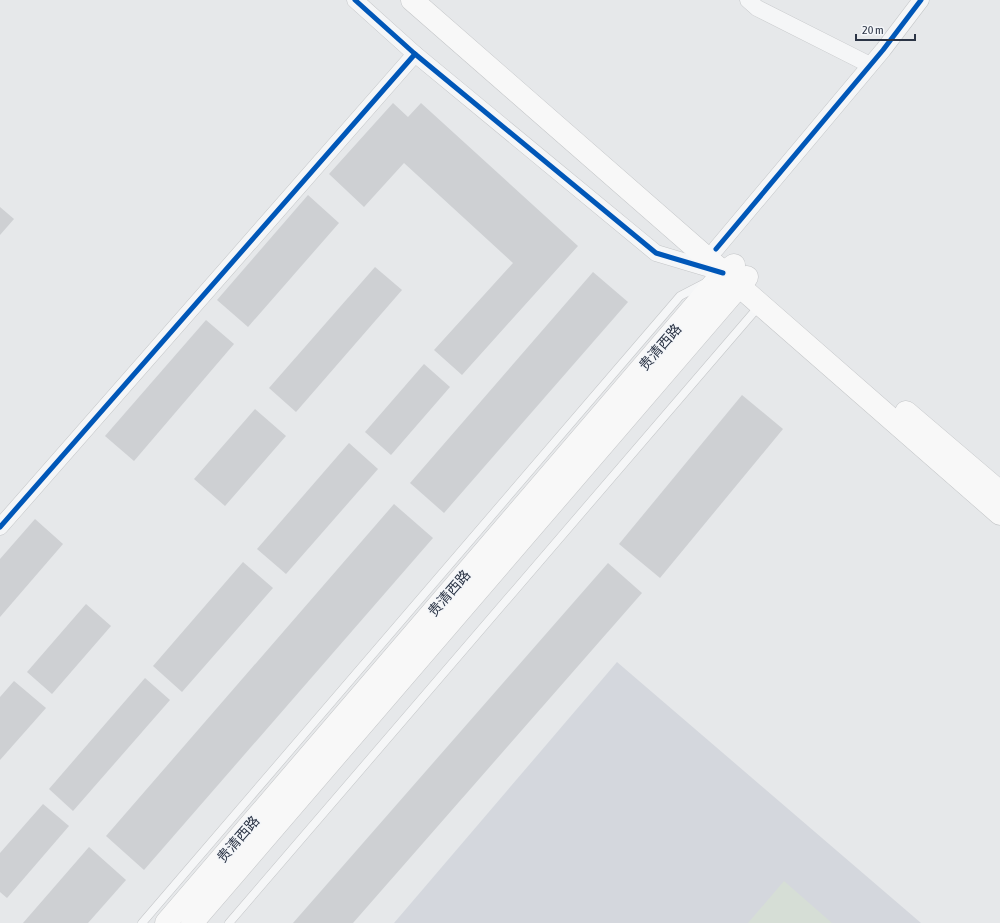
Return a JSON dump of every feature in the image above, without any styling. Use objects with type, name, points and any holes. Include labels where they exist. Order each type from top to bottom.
[{"type":"main road","points":[[412,0],[736,275],[1000,492]]},
{"type":"main road","points":[[433,0],[716,249],[760,304],[1000,514]]},
{"type":"main road","name":"贵清西路","points":[[166,923],[736,275]]},
{"type":"main road","name":"贵清西路","points":[[192,923],[736,275]]},
{"type":"street","points":[[355,0],[415,54],[656,253],[736,275]]},
{"type":"street","points":[[748,0],[757,8],[870,65]]},
{"type":"street","points":[[716,249],[870,65],[921,0]]},
{"type":"street","points":[[0,527],[415,54]]},
{"type":"lane","points":[[142,923],[680,296],[736,275]]},
{"type":"lane","points":[[229,923],[760,304]]},
{"type":"shaded area","points":[[617,662],[921,923],[394,923]]},
{"type":"shaded area","points":[[784,881],[832,923],[748,923]]},
{"type":"building","points":[[393,103],[408,117],[421,103],[578,246],[462,375],[434,350],[513,263],[404,163],[364,207],[329,174]]},
{"type":"building","points":[[308,195],[339,223],[248,327],[217,300]]},
{"type":"building","points":[[0,207],[14,219],[0,235]]},
{"type":"building","points":[[375,267],[402,290],[296,412],[269,388]]},
{"type":"building","points":[[593,272],[628,302],[444,513],[410,483]]},
{"type":"building","points":[[206,320],[234,344],[134,461],[105,436]]},
{"type":"building","points":[[424,364],[450,387],[391,455],[365,432]]},
{"type":"building","points":[[742,395],[783,429],[660,578],[619,544]]},
{"type":"building","points":[[255,409],[286,436],[225,506],[194,479]]},
{"type":"building","points":[[349,443],[378,469],[286,574],[257,549]]},
{"type":"building","points":[[394,504],[433,538],[144,870],[106,836]]},
{"type":"building","points":[[35,519],[63,544],[0,617],[0,559]]},
{"type":"building","points":[[243,562],[273,588],[182,692],[153,666]]},
{"type":"building","points":[[608,563],[642,593],[353,923],[293,923]]},
{"type":"building","points":[[86,604],[111,626],[52,694],[27,672]]},
{"type":"building","points":[[145,678],[170,700],[73,811],[49,789]]},
{"type":"building","points":[[14,681],[46,708],[0,760],[0,697]]},
{"type":"building","points":[[43,804],[69,826],[7,898],[0,892],[0,853]]},
{"type":"building","points":[[89,847],[126,880],[88,923],[23,923]]},
{"type":"cycle path","points":[[355,0],[415,54],[656,253],[723,273]]},
{"type":"cycle path","points":[[716,249],[883,50],[921,0]]},
{"type":"cycle path","points":[[0,527],[415,54]]}]
